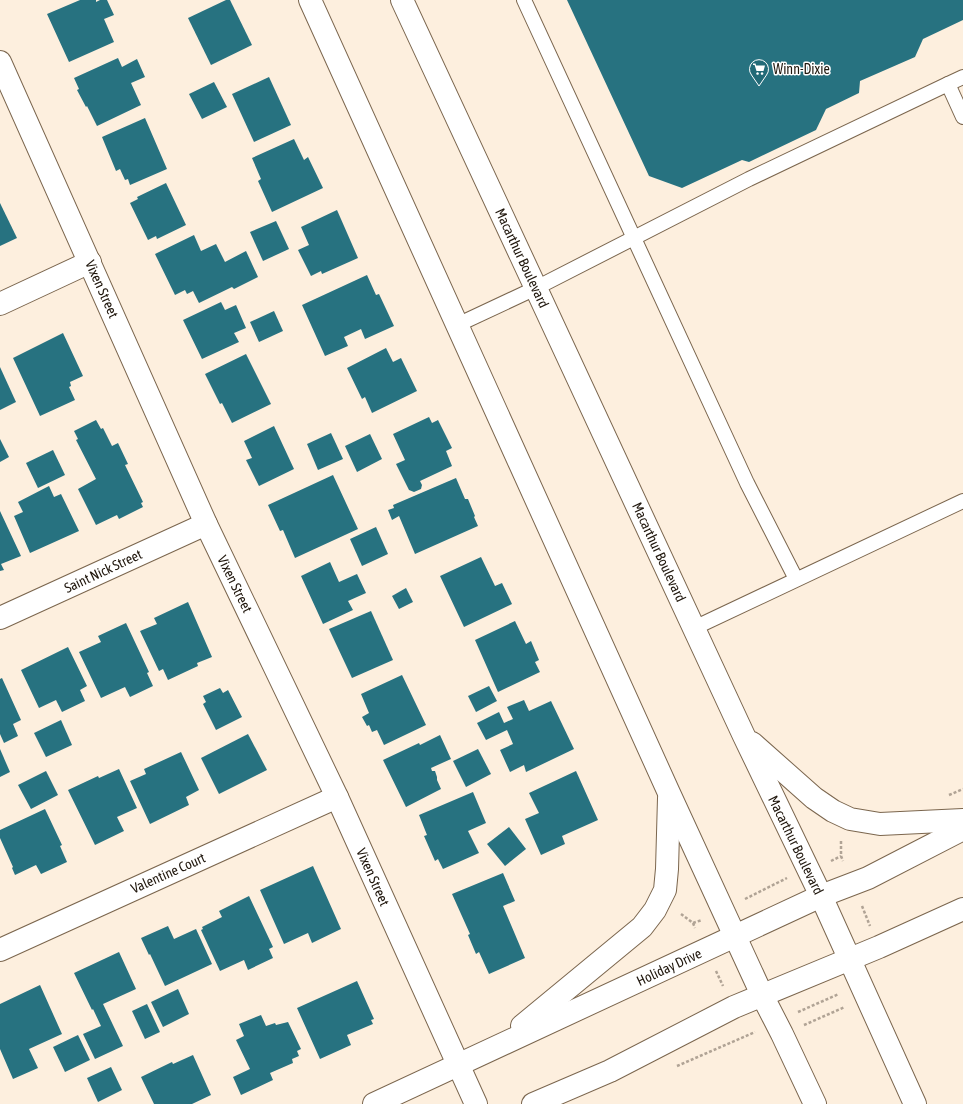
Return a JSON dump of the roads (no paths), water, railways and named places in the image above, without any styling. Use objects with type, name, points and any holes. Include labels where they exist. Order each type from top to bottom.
[{"type":"street","points":[[310,0],[669,793],[762,995],[815,1104]]},
{"type":"street","name":"Macarthur Boulevard","points":[[402,0],[861,984],[915,1104]]},
{"type":"street","name":"Vixen Street","points":[[0,62],[206,524],[337,797],[476,1104]]},
{"type":"street","points":[[0,304],[90,262]]},
{"type":"street","name":"Saint Nick Street","points":[[0,618],[206,524]]},
{"type":"street","points":[[744,736],[814,798],[832,811],[850,819],[880,824],[963,820]]},
{"type":"street","points":[[501,1044],[642,927],[655,910],[665,890],[669,793]]},
{"type":"street","name":"Valentine Court","points":[[0,950],[337,797]]},
{"type":"street","name":"Holiday Drive","points":[[374,1104],[820,896],[853,885],[868,878],[963,829]]},
{"type":"street","points":[[534,1104],[610,1071],[734,1007],[879,947],[963,909]]},
{"type":"lane","points":[[524,0],[747,483],[796,580]]},
{"type":"lane","points":[[457,325],[536,288],[749,179],[963,78]]},
{"type":"lane","points":[[948,84],[963,117]]},
{"type":"lane","points":[[694,628],[963,501]]},
{"type":"place","name":"Winn-Dixie","points":[[759,86]]}]
